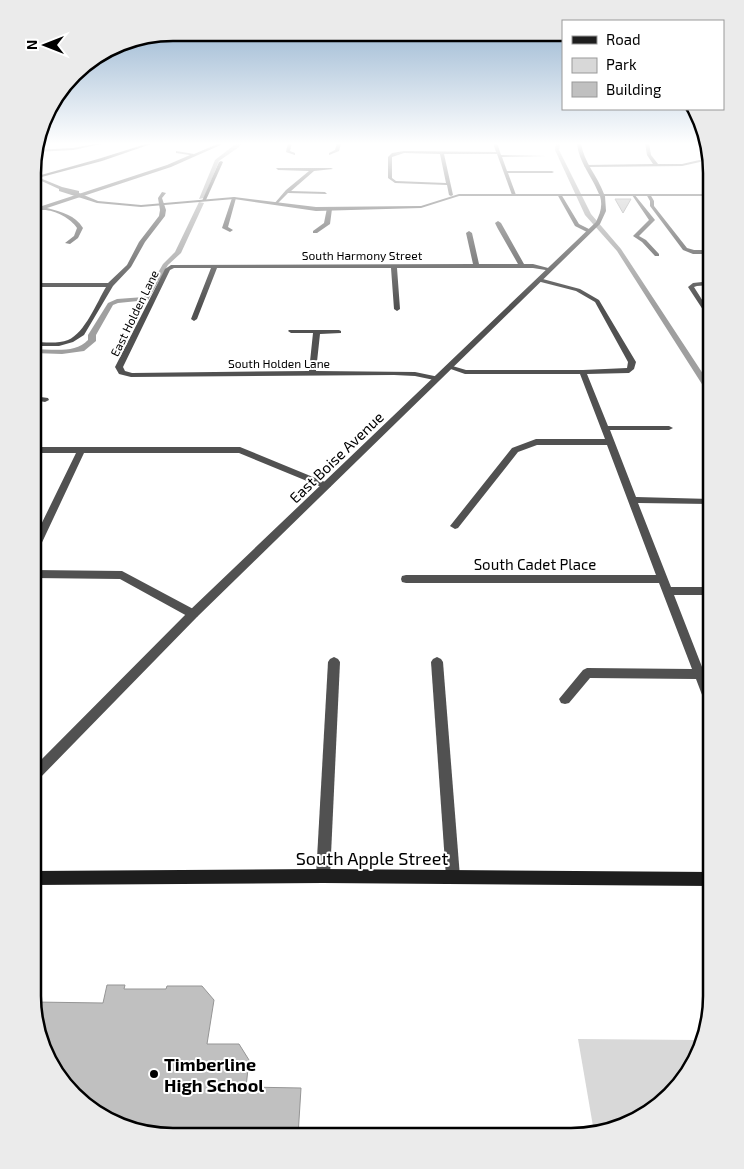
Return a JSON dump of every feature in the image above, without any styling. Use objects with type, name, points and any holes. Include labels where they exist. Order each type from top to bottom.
[{"type":"main road","name":"South Apple Street","points":[[41,878],[453,876],[702,879]]},
{"type":"street","points":[[43,208],[72,198]]},
{"type":"street","points":[[88,198],[114,205],[141,206],[234,198],[304,208],[329,209],[420,207],[430,206],[447,198]]},
{"type":"street","points":[[41,344],[59,344],[71,341],[82,334],[110,285],[129,266],[142,242],[159,221],[163,213],[160,198]]},
{"type":"street","points":[[230,230],[225,228],[234,198]]},
{"type":"street","points":[[276,204],[282,198]]},
{"type":"street","points":[[561,198],[577,225],[593,227],[605,208],[603,198]]},
{"type":"street","points":[[636,198],[652,220],[636,236],[644,241],[657,255]]},
{"type":"street","points":[[650,198],[652,206],[683,247],[693,252],[703,252]]},
{"type":"street","points":[[43,208],[71,218],[79,224],[78,234],[68,243]]},
{"type":"street","points":[[315,232],[327,224],[329,209]]},
{"type":"street","points":[[498,223],[504,237],[517,252],[522,266]]},
{"type":"street","name":"East Boise Avenue","points":[[41,769],[193,614],[593,227]]},
{"type":"street","points":[[469,233],[476,266]]},
{"type":"street","name":"South Harmony Street","points":[[173,266],[522,266],[550,270]]},
{"type":"street","name":"East Holden Lane","points":[[122,372],[120,367],[168,269],[173,266]]},
{"type":"street","points":[[194,319],[215,266]]},
{"type":"street","points":[[394,266],[397,309]]},
{"type":"street","points":[[448,366],[465,372],[583,372],[626,371],[632,366],[632,362],[597,301],[578,290],[539,280]]},
{"type":"street","points":[[703,284],[691,285],[691,290],[703,306]]},
{"type":"street","points":[[41,285],[110,285]]},
{"type":"street","points":[[291,331],[338,332]]},
{"type":"street","points":[[312,374],[317,332]]},
{"type":"street","name":"South Holden Lane","points":[[122,372],[130,375],[415,374],[436,379]]},
{"type":"street","points":[[583,372],[702,681]]},
{"type":"street","points":[[41,399],[45,400]]},
{"type":"street","points":[[605,428],[669,428]]},
{"type":"street","points":[[455,526],[514,450],[536,442],[610,442]]},
{"type":"street","points":[[41,450],[240,450],[327,486]]},
{"type":"street","points":[[41,534],[81,450]]},
{"type":"street","points":[[632,500],[703,501]]},
{"type":"street","points":[[41,574],[122,575],[131,578],[193,614]]},
{"type":"street","name":"South Cadet Place","points":[[406,579],[663,580]]},
{"type":"street","points":[[668,591],[702,591]]},
{"type":"street","points":[[323,876],[334,662]]},
{"type":"street","points":[[437,662],[453,876]]},
{"type":"street","points":[[565,699],[587,673],[700,674]]},
{"type":"green space","points":[[578,1039],[695,1040],[685,1062],[675,1076],[651,1100],[621,1118],[593,1126]]},
{"type":"building","points":[[615,199],[631,199],[623,213]]},
{"type":"building","name":"Timberline High School","points":[[107,985],[125,985],[124,989],[166,989],[167,986],[202,986],[214,1000],[207,1044],[239,1044],[249,1060],[246,1087],[301,1088],[298,1128],[156,1127],[123,1118],[107,1110],[80,1089],[59,1062],[46,1030],[42,1002],[103,1003]]},
{"type":"waterway","points":[[580,198],[588,215],[619,250],[703,379]]},
{"type":"waterway","points":[[167,263],[178,253],[201,203]]},
{"type":"waterway","points":[[41,351],[62,352],[84,349],[92,341],[92,335],[110,304],[117,301],[146,299],[165,265]]},
{"type":"place","name":"Timberline High School","points":[[154,1074]]}]
